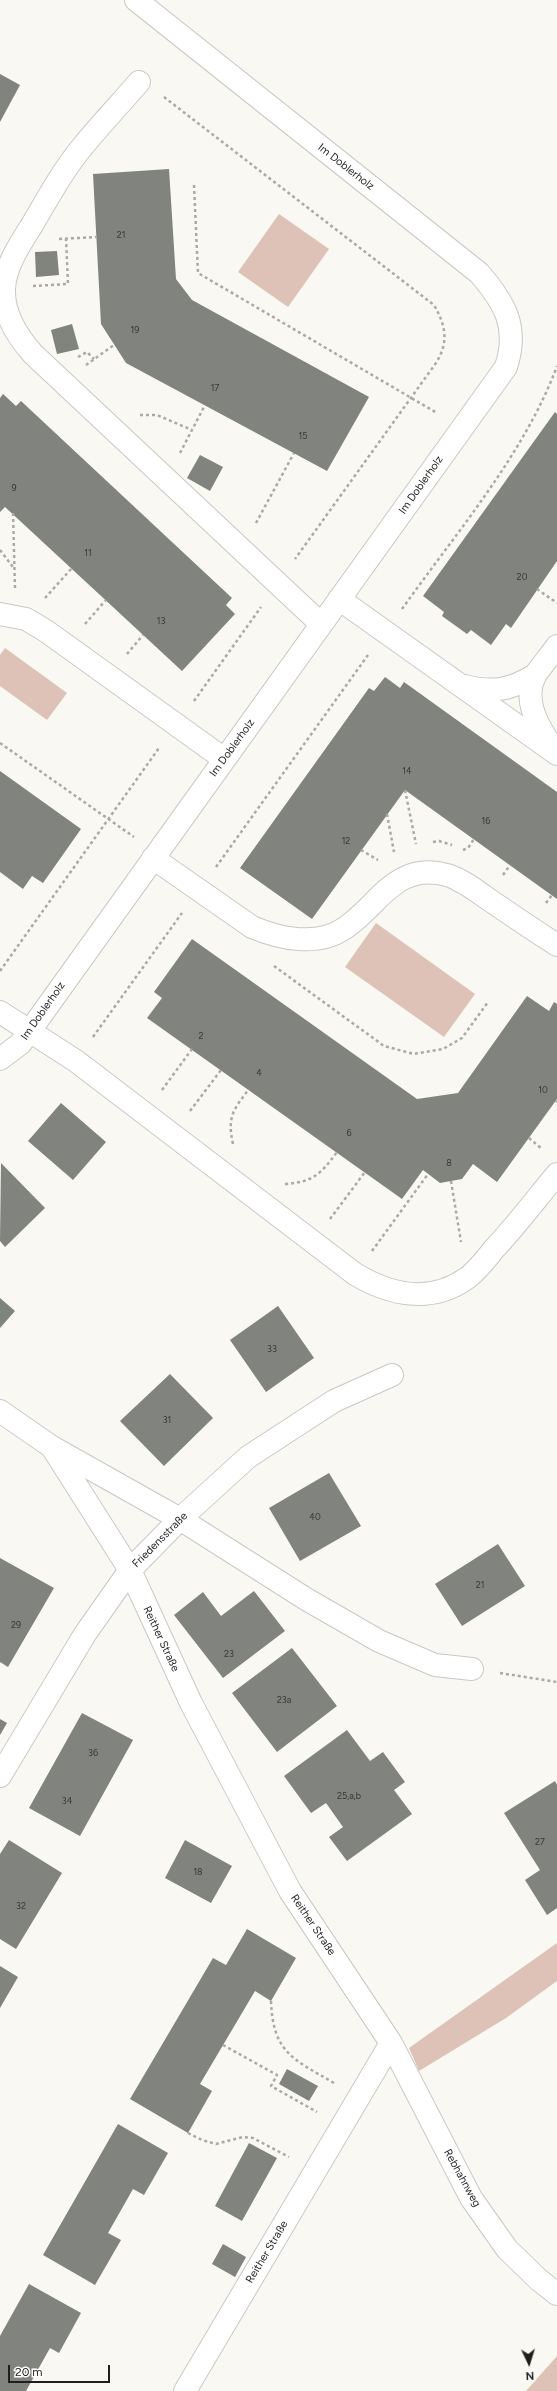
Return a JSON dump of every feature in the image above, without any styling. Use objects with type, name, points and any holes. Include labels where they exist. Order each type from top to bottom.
[{"type":"street","name":"Im Doblerholz","points":[[0,1060],[24,1038],[461,427],[506,367],[511,351],[510,321],[494,290],[479,273],[136,0]]},
{"type":"street","points":[[139,82],[83,146],[62,175],[9,266],[4,288],[5,302],[18,337],[33,354],[320,624]]},
{"type":"street","points":[[339,599],[557,754]]},
{"type":"street","points":[[14,616],[72,649],[224,759]]},
{"type":"street","points":[[460,684],[482,690],[503,690],[520,684],[535,675],[557,646]]},
{"type":"street","points":[[535,675],[531,692],[532,708],[539,728],[557,754]]},
{"type":"street","points":[[155,855],[199,890],[252,927],[269,935],[289,939],[310,939],[328,936],[344,930],[357,920],[383,892],[400,881],[422,873],[430,872],[448,876],[465,884],[557,945]]},
{"type":"street","points":[[0,1012],[24,1038],[76,1061],[355,1274],[386,1290],[416,1295],[437,1292],[468,1278],[501,1242],[557,1174]]},
{"type":"street","name":"Friedensstraße","points":[[0,1776],[85,1634],[130,1570],[180,1519],[248,1457],[334,1401],[392,1375]]},
{"type":"street","name":"Reither Straße","points":[[0,1411],[52,1447],[180,1519],[306,1599],[379,1641],[435,1665],[472,1669]]},
{"type":"street","name":"Reither Straße","points":[[52,1447],[130,1570],[191,1703],[290,1891],[391,2043],[185,2391]]},
{"type":"street","name":"Rebhahnweg","points":[[391,2043],[471,2198],[507,2249],[539,2280],[557,2294]]},
{"type":"path","points":[[0,971],[412,398],[444,351],[444,327],[434,305],[178,107],[139,82]]},
{"type":"path","points":[[194,186],[198,273],[461,427]]},
{"type":"path","points":[[4,288],[68,284],[66,238]]},
{"type":"path","points":[[76,358],[87,352],[94,359]]},
{"type":"path","points":[[76,1061],[516,451],[538,411],[557,366]]},
{"type":"path","points":[[165,477],[171,469],[205,406]]},
{"type":"path","points":[[117,433],[136,417],[146,414],[157,414],[192,430]]},
{"type":"path","points":[[238,547],[248,538],[294,453]]},
{"type":"path","points":[[13,513],[14,616]]},
{"type":"path","points":[[0,550],[14,568]]},
{"type":"path","points":[[14,616],[72,568]]},
{"type":"path","points":[[537,589],[557,603]]},
{"type":"path","points":[[91,617],[106,600]]},
{"type":"path","points":[[0,743],[109,819],[155,855]]},
{"type":"path","points":[[405,790],[422,873]]},
{"type":"path","points":[[387,814],[395,858]]},
{"type":"path","points":[[269,962],[384,1046],[414,1054],[443,1050],[462,1038],[488,1002]]},
{"type":"path","points":[[145,1114],[192,1049]]},
{"type":"path","points":[[208,1086],[221,1070]]},
{"type":"path","points":[[228,1177],[237,1163],[230,1131],[230,1120],[233,1111],[248,1089]]},
{"type":"path","points":[[256,1198],[270,1186],[302,1182],[323,1172],[337,1152]]},
{"type":"path","points":[[314,1242],[365,1172]]},
{"type":"path","points":[[355,1274],[428,1174]]},
{"type":"path","points":[[451,1181],[468,1278]]},
{"type":"path","points":[[472,1669],[557,1682]]},
{"type":"path","points":[[271,2001],[274,2030],[293,2059],[359,2097]]},
{"type":"path","points":[[223,2045],[277,2075],[271,2086],[342,2126]]},
{"type":"path","points":[[188,2133],[202,2140],[216,2144],[243,2137],[253,2138],[290,2158],[281,2173],[306,2187]]},
{"type":"shaded area","points":[[279,214],[329,249],[288,307],[238,272]]},
{"type":"shaded area","points":[[5,648],[67,693],[47,720],[0,686],[0,655]]},
{"type":"shaded area","points":[[376,923],[475,994],[444,1037],[345,967]]},
{"type":"shaded area","points":[[557,1943],[557,1981],[506,2018],[419,2071],[409,2048]]},
{"type":"shaded area","points":[[557,2356],[557,2391],[526,2391]]},
{"type":"building","points":[[0,74],[20,85],[0,122]]},
{"type":"building","points":[[169,169],[176,279],[192,300],[369,397],[327,471],[126,363],[101,324],[93,174]]},
{"type":"building","points":[[57,251],[59,275],[36,277],[35,252]]},
{"type":"building","points":[[72,324],[79,349],[57,354],[51,330]]},
{"type":"building","points":[[3,394],[16,406],[21,401],[232,598],[226,605],[235,614],[182,671],[5,507],[0,512],[0,398]]},
{"type":"building","points":[[555,412],[557,414],[557,561],[511,628],[506,624],[491,645],[471,630],[467,634],[442,616],[444,612],[423,596]]},
{"type":"building","points":[[200,455],[223,467],[210,491],[187,478]]},
{"type":"building","points":[[385,677],[400,688],[404,682],[557,792],[557,899],[405,790],[312,919],[240,868],[369,688],[374,691]]},
{"type":"building","points":[[0,771],[81,829],[43,883],[32,876],[23,889],[0,872]]},
{"type":"building","points":[[192,939],[417,1099],[458,1093],[527,996],[549,1011],[554,1002],[557,1004],[557,1099],[497,1182],[473,1164],[462,1179],[440,1183],[423,1170],[402,1199],[147,1018],[162,998],[154,992]]},
{"type":"building","points":[[61,1103],[106,1142],[73,1180],[28,1141]]},
{"type":"building","points":[[1,1163],[45,1208],[5,1247],[0,1241]]},
{"type":"building","points":[[0,1298],[15,1311],[0,1328]]},
{"type":"building","points":[[278,1306],[314,1358],[266,1392],[230,1340]]},
{"type":"building","points":[[170,1374],[213,1418],[164,1466],[120,1421]]},
{"type":"building","points":[[329,1473],[361,1526],[300,1561],[269,1508]]},
{"type":"building","points":[[498,1544],[525,1586],[462,1626],[435,1584]]},
{"type":"building","points":[[0,1558],[54,1588],[8,1667],[0,1662]]},
{"type":"building","points":[[254,1591],[285,1631],[223,1678],[174,1615],[203,1592],[221,1616]]},
{"type":"building","points":[[292,1648],[337,1706],[277,1752],[232,1693]]},
{"type":"building","points":[[82,1713],[133,1740],[80,1836],[29,1808]]},
{"type":"building","points":[[0,1719],[7,1723],[0,1735]]},
{"type":"building","points":[[347,1730],[370,1761],[383,1752],[405,1782],[394,1790],[412,1814],[347,1861],[329,1837],[343,1827],[326,1803],[311,1813],[284,1776]]},
{"type":"building","points":[[555,1781],[557,1785],[557,1908],[547,1915],[525,1880],[540,1870],[504,1813]]},
{"type":"building","points":[[9,1840],[62,1873],[16,1949],[0,1939],[0,1854]]},
{"type":"building","points":[[185,1840],[232,1866],[211,1903],[165,1878]]},
{"type":"building","points":[[247,1929],[296,1958],[271,2001],[255,1991],[200,2084],[212,2091],[188,2133],[130,2099],[213,1958],[226,1965]]},
{"type":"building","points":[[0,1966],[18,1977],[0,2008]]},
{"type":"building","points":[[287,2069],[318,2086],[309,2101],[279,2084]]},
{"type":"building","points":[[118,2124],[168,2153],[144,2195],[133,2189],[108,2233],[121,2240],[95,2285],[43,2255]]},
{"type":"building","points":[[249,2143],[277,2158],[242,2221],[215,2206]]},
{"type":"building","points":[[223,2244],[246,2257],[235,2277],[212,2264]]},
{"type":"building","points":[[29,2284],[81,2313],[59,2353],[50,2348],[26,2391],[0,2391],[0,2336]]}]
